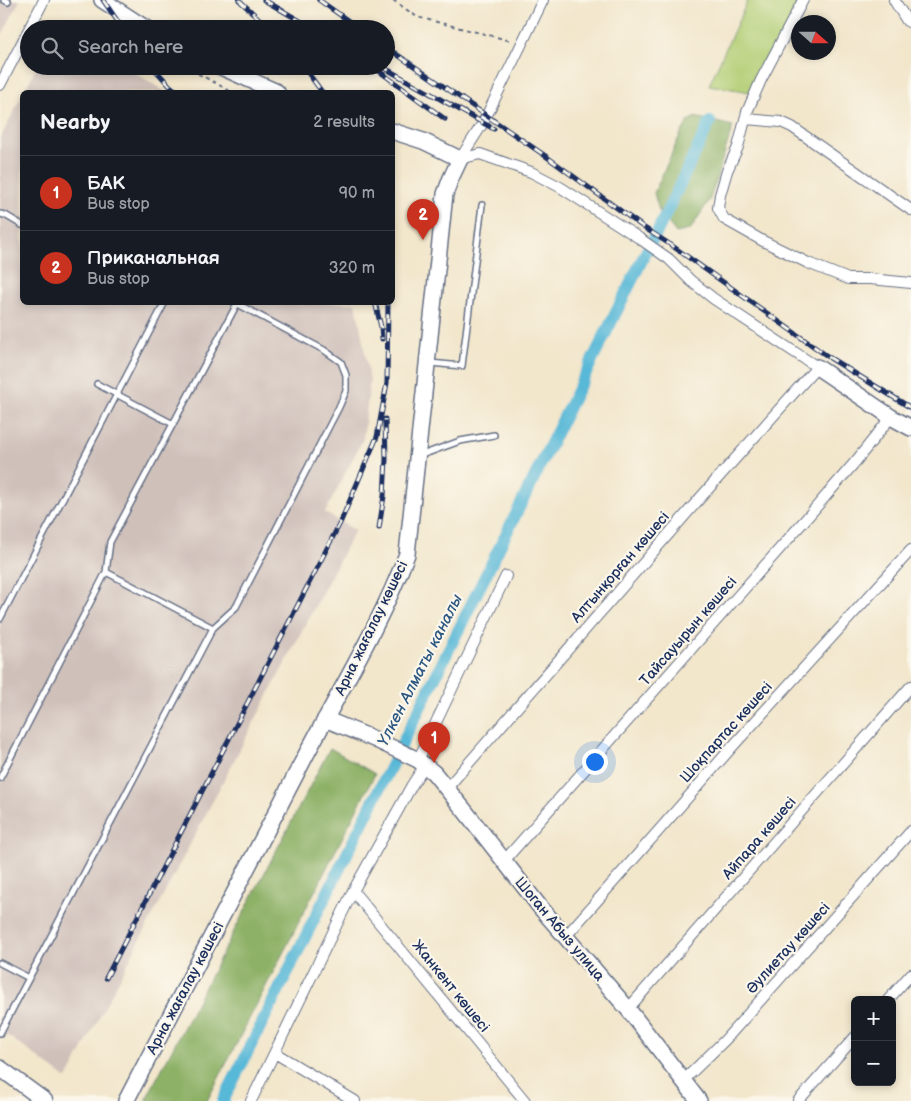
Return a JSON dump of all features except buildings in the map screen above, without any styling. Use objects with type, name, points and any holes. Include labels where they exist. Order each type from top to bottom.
[{"type":"street","points":[[34,20],[44,0]]},
{"type":"street","points":[[102,0],[133,20]]},
{"type":"street","name":"Арна жағалау көшесі","points":[[126,1101],[397,581],[407,554],[412,517],[416,458],[428,363],[445,194],[460,160],[486,116],[543,0]]},
{"type":"street","points":[[803,0],[761,80],[747,112],[738,147],[727,171],[718,208],[724,219],[763,241],[808,263],[848,279],[870,278],[911,282]]},
{"type":"street","points":[[894,0],[911,23]]},
{"type":"street","points":[[0,85],[20,46]]},
{"type":"street","points":[[239,75],[273,90]]},
{"type":"street","points":[[745,118],[781,122],[792,127],[911,210]]},
{"type":"street","points":[[395,132],[423,141],[460,160],[480,154],[531,172],[560,187],[670,259],[714,299],[890,417],[911,428]]},
{"type":"street","name":"Алтынқорған көшесі","points":[[447,788],[817,367]]},
{"type":"street","name":"Тайсауырын көшесі","points":[[504,861],[805,520],[856,461],[890,417]]},
{"type":"street","name":"Шоқпартас көшесі","points":[[566,936],[726,754],[911,550]]},
{"type":"street","points":[[251,1101],[276,1053],[353,891],[412,785],[506,576]]},
{"type":"street","name":"Айпара көшесі","points":[[628,1009],[911,686]]},
{"type":"street","name":"Шоган Абыз улица","points":[[325,718],[374,739],[421,763],[434,772],[540,907],[628,1009],[699,1101]]},
{"type":"street","name":"Әулиетау көшесі","points":[[683,1081],[725,1040],[911,831]]},
{"type":"street","name":"Жанкент көшесі","points":[[353,891],[525,1101]]},
{"type":"street","points":[[892,996],[911,974]]},
{"type":"street","points":[[798,1101],[852,1041]]},
{"type":"street","points":[[276,1053],[355,1101]]},
{"type":"street","points":[[0,1068],[45,1101]]},
{"type":"lane","points":[[428,363],[462,366],[482,205]]},
{"type":"lane","points":[[0,214],[20,224]]},
{"type":"lane","points":[[0,619],[162,305]]},
{"type":"lane","points":[[0,778],[106,572],[110,542],[235,305]]},
{"type":"lane","points":[[0,1033],[213,628],[236,607],[340,407],[346,391],[346,375],[341,362],[324,350],[240,305]]},
{"type":"lane","points":[[97,384],[173,424]]},
{"type":"lane","points":[[416,458],[460,441],[494,434]]},
{"type":"lane","points":[[106,572],[213,628]]},
{"type":"lane","points":[[0,963],[29,978]]},
{"type":"path","points":[[392,0],[417,17],[522,44]]},
{"type":"path","points":[[201,75],[228,90]]},
{"type":"shaded area","points":[[0,0],[20,0],[0,39]]},
{"type":"shaded area","points":[[32,75],[139,75],[163,90],[25,90]]},
{"type":"shaded area","points":[[20,99],[20,305],[356,305],[370,380],[363,439],[325,513],[355,530],[67,1079],[0,1030],[0,139]]},
{"type":"green space","points":[[748,0],[803,0],[795,15],[791,15],[791,23],[755,93],[709,85]]},
{"type":"green space","points":[[695,117],[733,126],[710,199],[690,230],[676,233],[659,211],[654,193],[680,135],[688,122]]},
{"type":"green space","points":[[330,748],[375,774],[207,1101],[145,1101]]},
{"type":"waterway","name":"Үлкен Алматы каналы","points":[[223,1101],[657,232],[710,122]]},
{"type":"railway","points":[[103,0],[117,20]]},
{"type":"railway","points":[[239,0],[260,20]]},
{"type":"railway","points":[[264,0],[298,20]]},
{"type":"railway","points":[[319,0],[347,20]]},
{"type":"railway","points":[[395,53],[547,157],[830,358],[911,408]]},
{"type":"railway","points":[[395,74],[494,129]]},
{"type":"railway","points":[[160,75],[175,90]]},
{"type":"railway","points":[[310,75],[321,90]]},
{"type":"railway","points":[[384,75],[445,119]]},
{"type":"railway","points":[[376,305],[382,339]]},
{"type":"railway","points":[[106,978],[341,521],[377,437],[387,383],[388,305]]},
{"type":"railway","points":[[379,528],[384,496],[386,459],[385,419]]},
{"type":"place","name":"Приканальная","points":[[423,240]]},
{"type":"place","name":"БАК","points":[[434,763]]}]
